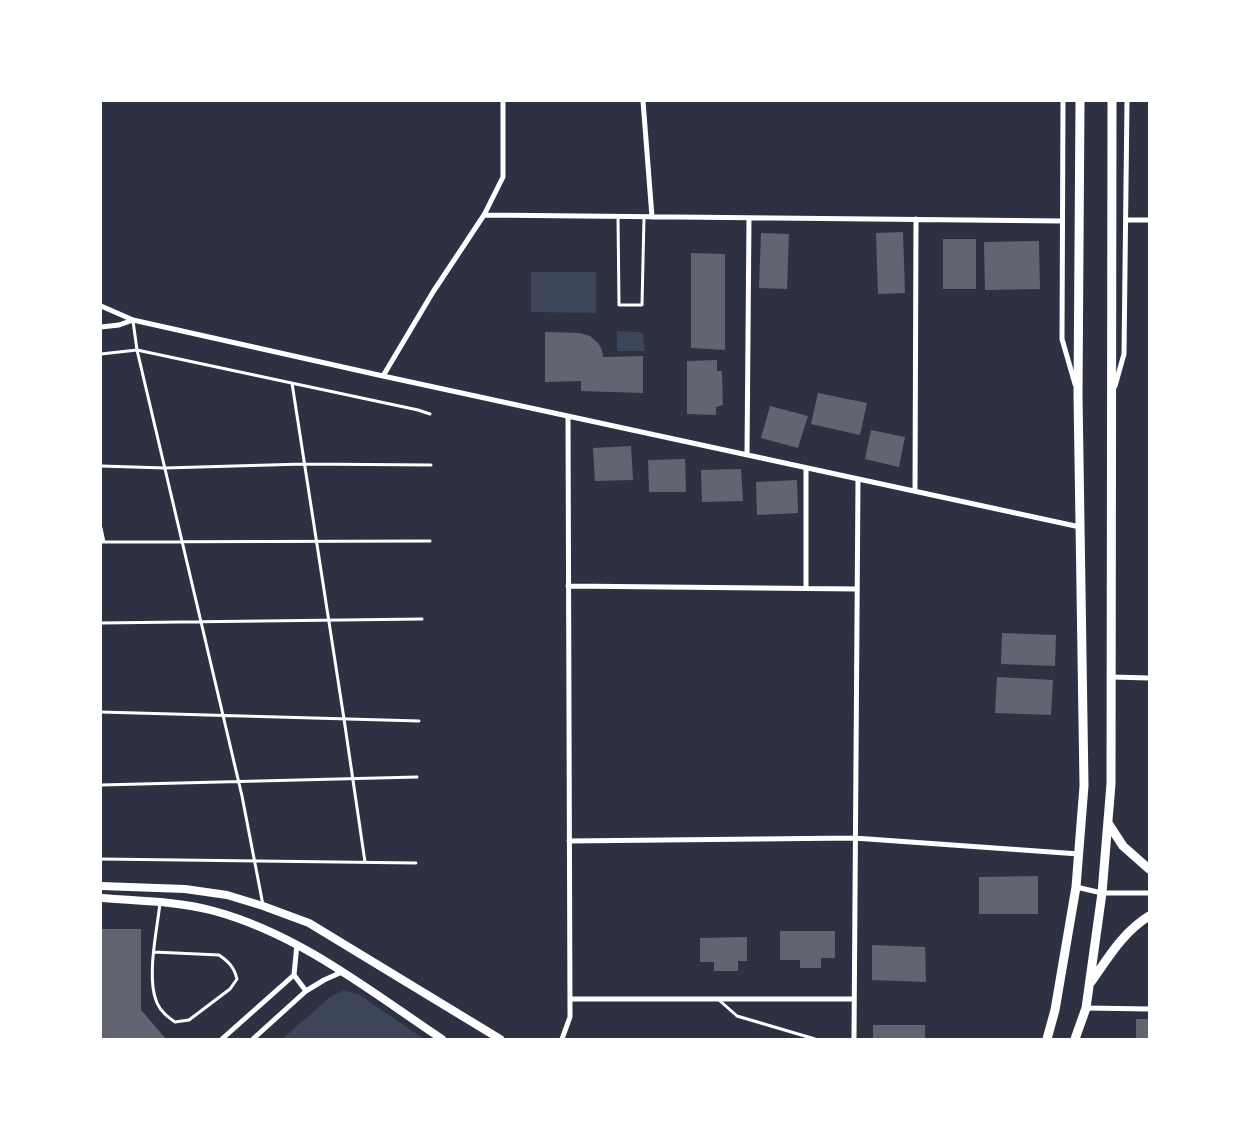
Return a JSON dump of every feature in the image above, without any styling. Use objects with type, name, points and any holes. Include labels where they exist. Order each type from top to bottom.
[{"type":"main road","points":[[1047,1039],[1055,1010],[1076,887],[1084,786],[1078,394],[1080,101]]},
{"type":"main road","points":[[1074,1039],[1086,1008],[1102,894],[1111,784],[1112,101]]},
{"type":"main road","points":[[1108,823],[1123,846],[1149,869]]},
{"type":"main road","points":[[1089,984],[1122,938],[1149,916]]},
{"type":"street","points":[[383,376],[433,292],[484,215],[503,177],[503,101]]},
{"type":"street","points":[[643,101],[652,217]]},
{"type":"street","points":[[1063,101],[1062,339],[1078,394]]},
{"type":"street","points":[[1111,398],[1124,354],[1127,101]]},
{"type":"street","points":[[484,215],[1062,221]]},
{"type":"street","points":[[747,455],[749,218]]},
{"type":"street","points":[[915,491],[916,220]]},
{"type":"street","points":[[1126,220],[1149,220]]},
{"type":"street","points":[[101,306],[133,320],[1080,527]]},
{"type":"street","points":[[101,326],[119,325],[133,320]]},
{"type":"street","points":[[562,1039],[570,1016],[568,416]]},
{"type":"street","points":[[806,468],[806,588]]},
{"type":"street","points":[[854,1039],[858,479]]},
{"type":"street","points":[[568,586],[856,589]]},
{"type":"street","points":[[1111,677],[1149,678]]},
{"type":"street","points":[[569,841],[854,838],[1079,854]]},
{"type":"street","points":[[101,886],[184,889],[227,895],[309,923],[500,1039]]},
{"type":"street","points":[[1076,887],[1102,894],[1149,893]]},
{"type":"street","points":[[101,898],[160,902],[214,911],[264,929],[297,944],[442,1039]]},
{"type":"street","points":[[297,944],[294,975],[306,991]]},
{"type":"street","points":[[253,1039],[306,991],[342,972]]},
{"type":"street","points":[[222,1039],[294,975]]},
{"type":"street","points":[[570,999],[854,999]]},
{"type":"street","points":[[1086,1008],[1149,1009]]},
{"type":"lane","points":[[618,216],[619,305],[642,305],[644,217]]},
{"type":"lane","points":[[133,320],[137,350],[239,782],[263,906]]},
{"type":"lane","points":[[101,354],[137,350],[430,414]]},
{"type":"lane","points":[[292,383],[365,862]]},
{"type":"lane","points":[[101,466],[165,468],[304,464],[430,465]]},
{"type":"lane","points":[[101,528],[103,542],[430,541]]},
{"type":"lane","points":[[101,623],[422,619]]},
{"type":"lane","points":[[101,712],[419,721]]},
{"type":"lane","points":[[101,785],[417,777]]},
{"type":"lane","points":[[101,860],[416,863]]},
{"type":"lane","points":[[154,952],[219,955],[228,960],[234,968],[237,979],[230,989],[189,1020],[175,1022],[165,1016],[157,1004],[152,984],[154,952],[160,902]]},
{"type":"lane","points":[[718,999],[737,1016],[815,1039]]},
{"type":"shaded area","points":[[531,272],[596,272],[596,313],[531,312]]},
{"type":"shaded area","points":[[617,331],[639,332],[643,334],[645,351],[617,351]]},
{"type":"shaded area","points":[[344,990],[360,995],[424,1039],[282,1039],[329,998]]},
{"type":"building","points":[[903,232],[905,293],[878,294],[876,233]]},
{"type":"building","points":[[761,233],[789,234],[787,289],[759,288]]},
{"type":"building","points":[[943,239],[976,239],[976,289],[943,289]]},
{"type":"building","points":[[1039,241],[1040,289],[985,290],[984,242]]},
{"type":"building","points":[[691,253],[725,254],[725,350],[691,348]]},
{"type":"building","points":[[545,332],[580,333],[590,336],[598,343],[603,357],[643,356],[643,393],[581,391],[581,381],[545,382]]},
{"type":"building","points":[[717,360],[717,371],[722,371],[723,405],[716,407],[716,415],[687,414],[687,361]]},
{"type":"building","points":[[818,393],[867,403],[860,435],[811,424]]},
{"type":"building","points":[[770,406],[808,416],[798,448],[761,438]]},
{"type":"building","points":[[871,430],[905,437],[899,467],[865,459]]},
{"type":"building","points":[[631,446],[633,480],[595,481],[593,448]]},
{"type":"building","points":[[685,459],[686,492],[649,492],[648,460]]},
{"type":"building","points":[[741,469],[743,501],[702,502],[701,470]]},
{"type":"building","points":[[797,480],[798,513],[757,515],[756,482]]},
{"type":"building","points":[[1002,633],[1056,635],[1055,666],[1001,664]]},
{"type":"building","points":[[997,677],[1053,680],[1051,715],[995,713]]},
{"type":"building","points":[[1038,876],[1038,914],[979,914],[979,877]]},
{"type":"building","points":[[101,929],[141,929],[141,1010],[166,1039],[101,1039]]},
{"type":"building","points":[[780,931],[835,931],[835,958],[821,958],[821,968],[800,968],[800,960],[780,960]]},
{"type":"building","points":[[747,937],[747,961],[738,961],[738,971],[714,971],[714,962],[700,962],[700,938]]},
{"type":"building","points":[[872,945],[925,947],[926,982],[872,980]]},
{"type":"building","points":[[1136,1019],[1149,1019],[1149,1039],[1136,1039]]},
{"type":"building","points":[[873,1025],[925,1025],[925,1039],[873,1039]]}]
